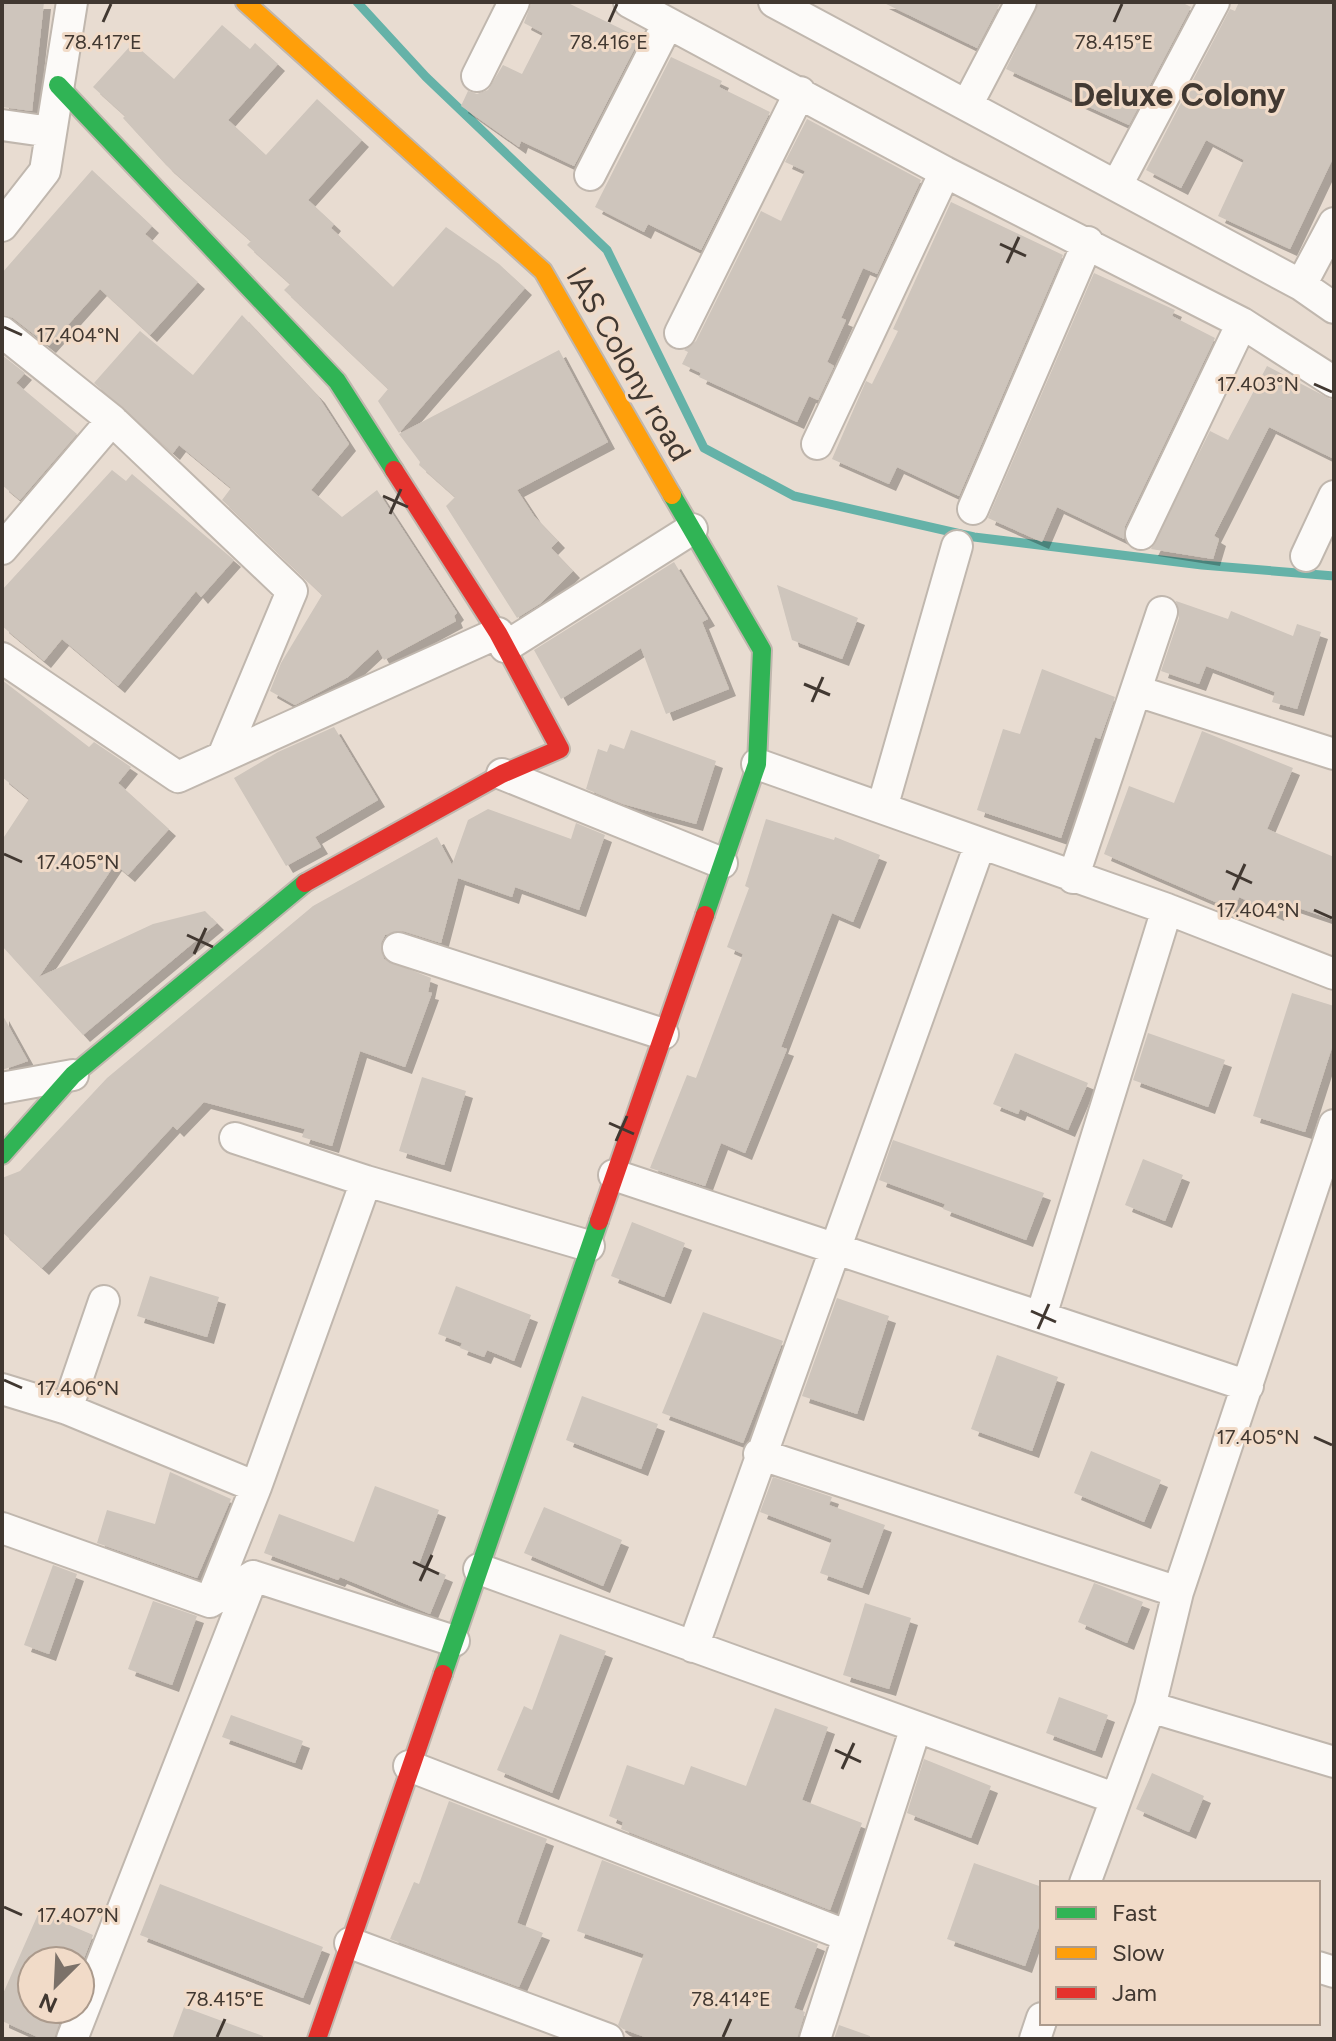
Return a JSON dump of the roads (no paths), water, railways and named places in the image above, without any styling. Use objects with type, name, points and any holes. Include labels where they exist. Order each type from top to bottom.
[{"type":"street","points":[[2,226],[45,171],[72,2]]},
{"type":"street","name":"IAS Colony road","points":[[245,2],[543,271],[762,650],[757,764],[317,2039]]},
{"type":"street","points":[[477,76],[514,2]]},
{"type":"street","points":[[629,2],[945,172],[1088,242],[1242,323],[1334,382]]},
{"type":"street","points":[[774,2],[812,11],[967,105],[1301,285],[1334,308]]},
{"type":"street","points":[[967,105],[1021,2]]},
{"type":"street","points":[[1117,185],[1214,2]]},
{"type":"street","points":[[590,175],[668,23]]},
{"type":"street","points":[[2,1155],[73,1075],[299,886],[502,774],[560,749],[502,640],[337,381],[58,85]]},
{"type":"street","points":[[680,333],[800,92]]},
{"type":"street","points":[[2,125],[51,132]]},
{"type":"street","points":[[817,444],[945,172]]},
{"type":"street","points":[[1301,285],[1334,223]]},
{"type":"street","points":[[973,509],[1088,242]]},
{"type":"street","points":[[1141,534],[1242,323]]},
{"type":"street","points":[[2,332],[112,420],[292,591],[223,756]]},
{"type":"street","points":[[2,549],[112,420]]},
{"type":"street","points":[[1306,556],[1334,496]]},
{"type":"street","points":[[2,658],[178,777],[502,640],[692,529]]},
{"type":"street","points":[[882,808],[957,546]]},
{"type":"street","points":[[1073,878],[1162,612]]},
{"type":"street","points":[[1137,691],[1334,754]]},
{"type":"street","points":[[757,764],[1167,909],[1334,974]]},
{"type":"street","points":[[502,774],[722,863]]},
{"type":"street","points":[[693,1647],[759,1454],[980,844]]},
{"type":"street","points":[[1041,1316],[1167,909]]},
{"type":"street","points":[[398,948],[663,1034]]},
{"type":"street","points":[[2,1088],[73,1075]]},
{"type":"street","points":[[1086,1881],[1150,1707],[1178,1592],[1248,1386],[1322,1203],[1334,1125]]},
{"type":"street","points":[[235,1138],[366,1181],[589,1246]]},
{"type":"street","points":[[614,1175],[1248,1386]]},
{"type":"street","points":[[210,1602],[256,1487],[366,1181]]},
{"type":"street","points":[[67,1409],[104,1301]]},
{"type":"street","points":[[2,1389],[67,1409],[256,1487]]},
{"type":"street","points":[[759,1454],[1178,1592]]},
{"type":"street","points":[[2,1528],[210,1602]]},
{"type":"street","points":[[479,1569],[1114,1798]]},
{"type":"street","points":[[210,1602],[253,1576],[454,1641]]},
{"type":"street","points":[[72,2039],[253,1576]]},
{"type":"street","points":[[1150,1707],[1334,1762]]},
{"type":"street","points":[[815,2039],[916,1727]]},
{"type":"street","points":[[409,1766],[848,1936]]},
{"type":"street","points":[[350,1943],[608,2039]]},
{"type":"waterway","points":[[357,2],[426,77],[607,250],[704,448],[794,496],[974,537],[1202,565],[1334,576]]},
{"type":"district","name":"Deluxe Colony","points":[[1179,95]]}]
